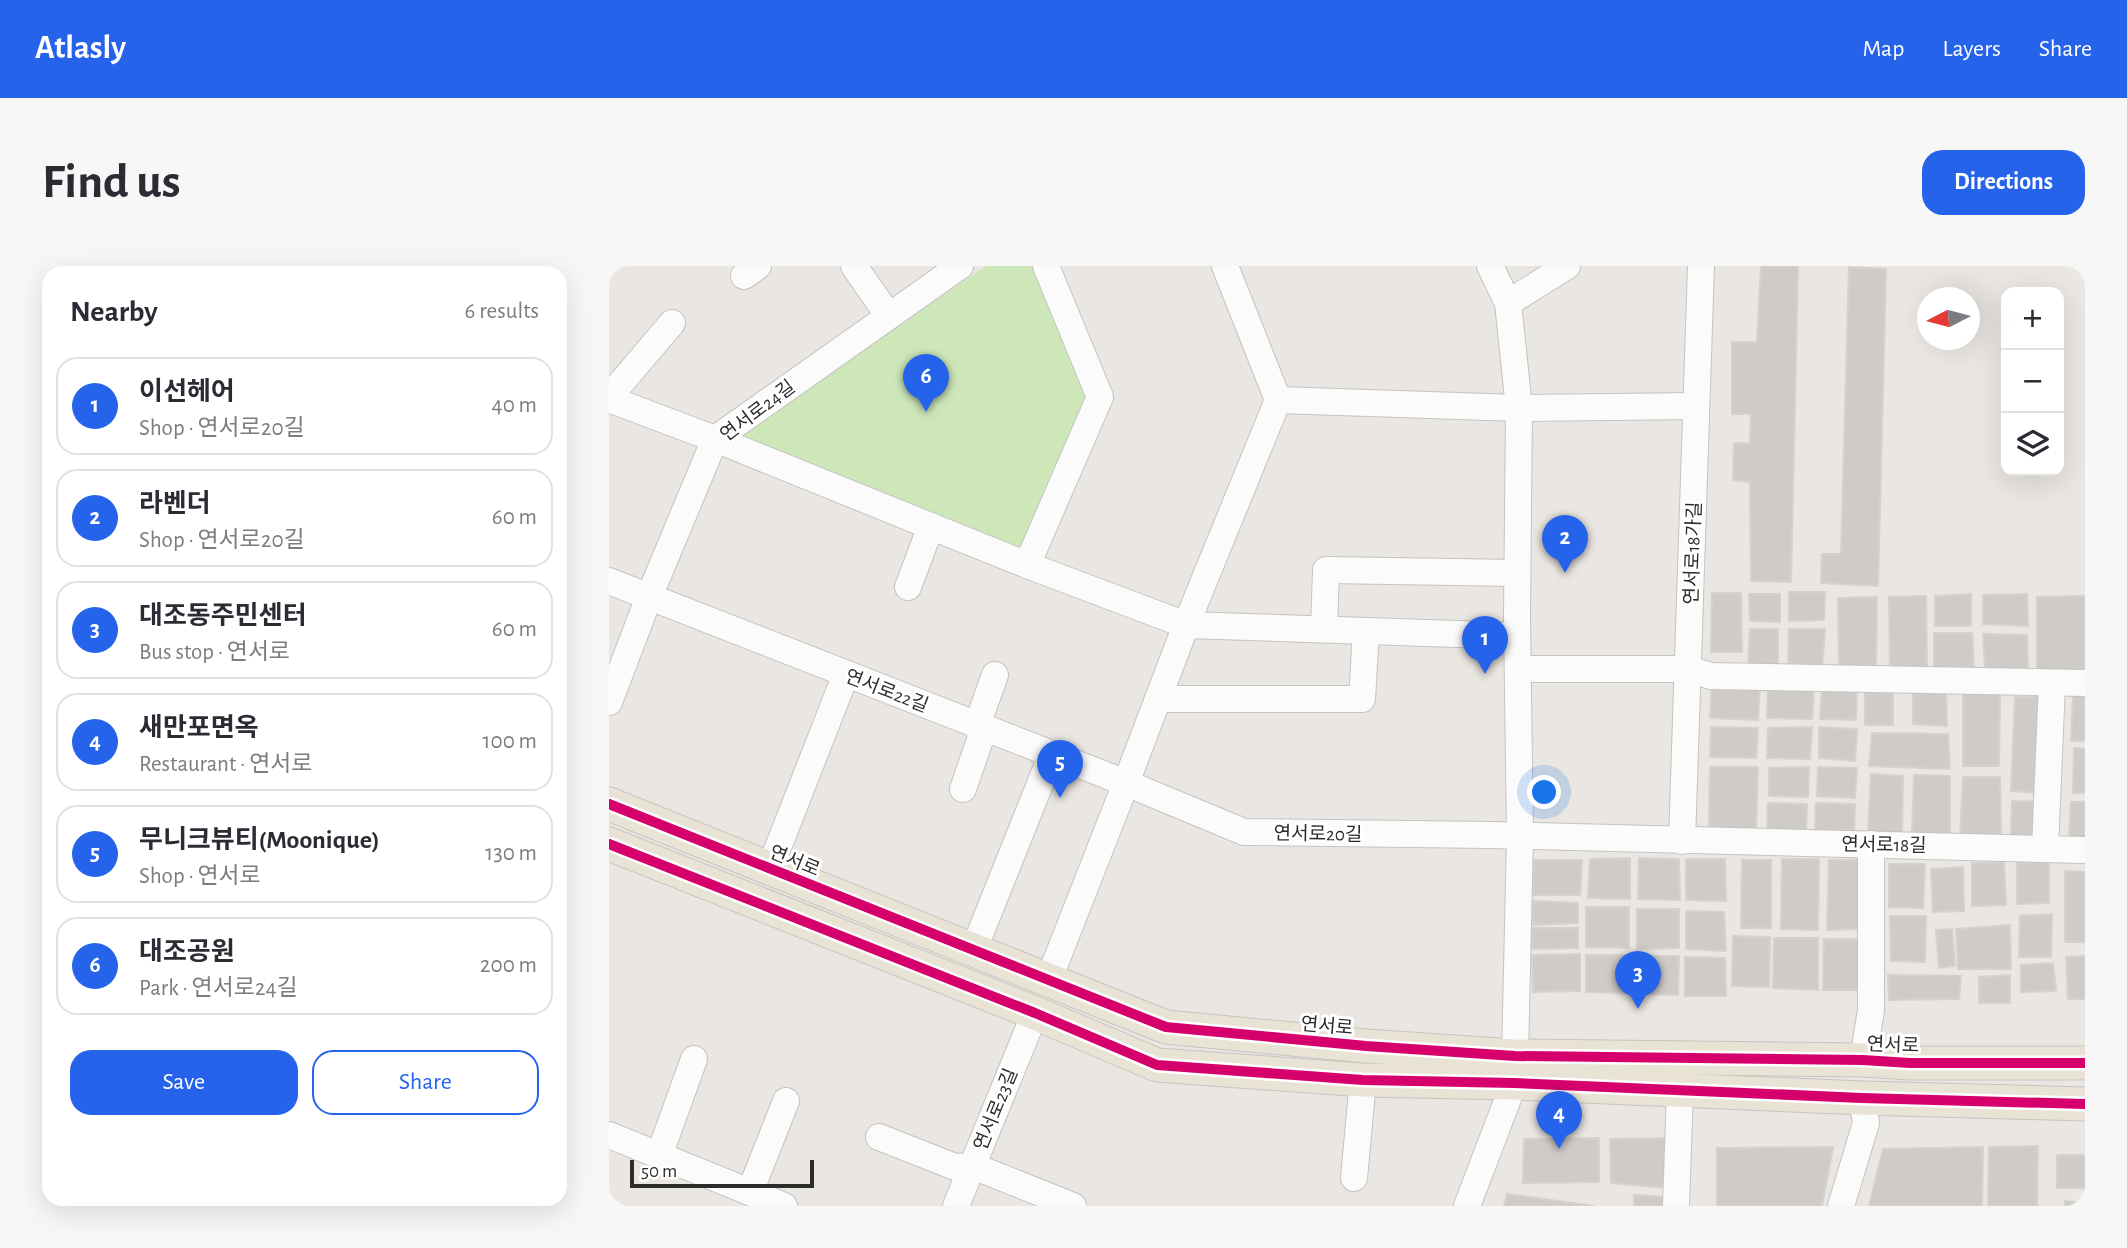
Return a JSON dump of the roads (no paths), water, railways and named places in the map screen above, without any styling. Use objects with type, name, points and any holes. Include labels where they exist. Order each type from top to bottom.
[{"type":"main road","name":"연서로","points":[[609,804],[1166,1027],[1366,1046],[1515,1070],[1680,1090],[2085,1104]]},
{"type":"main road","name":"연서로","points":[[609,844],[1035,1013],[1157,1065],[1363,1080],[1515,1070],[1863,1060],[1910,1063],[2085,1063]]},
{"type":"street","points":[[854,266],[888,315]]},
{"type":"street","name":"연서로24길","points":[[609,702],[649,597],[715,439],[960,266]]},
{"type":"street","points":[[1027,565],[1100,397],[1046,266]]},
{"type":"street","points":[[1049,979],[1185,625],[1278,400],[1225,266]]},
{"type":"street","points":[[1467,1206],[1515,1070],[1520,837],[1517,636],[1519,408],[1508,303],[1490,266]]},
{"type":"street","points":[[1508,303],[1567,266]]},
{"type":"street","name":"연서로18가길","points":[[1682,841],[1701,266]]},
{"type":"street","points":[[672,323],[609,398],[1027,565],[1185,625],[1517,636]]},
{"type":"street","points":[[1278,400],[1519,408],[1696,406]]},
{"type":"street","points":[[908,587],[931,526]]},
{"type":"street","points":[[1324,629],[1326,570],[1517,573]]},
{"type":"street","name":"연서로22길","points":[[609,581],[1126,783]]},
{"type":"street","points":[[1158,699],[1362,699],[1366,631]]},
{"type":"street","points":[[1518,669],[1688,669],[1711,676],[2085,683]]},
{"type":"street","name":"연서로","points":[[769,868],[846,674]]},
{"type":"street","points":[[963,789],[981,740],[981,714],[995,675]]},
{"type":"street","points":[[2045,849],[2052,682]]},
{"type":"street","points":[[974,949],[1052,754]]},
{"type":"street","name":"연서로20길","points":[[1126,783],[1244,832],[1682,841]]},
{"type":"street","name":"연서로18길","points":[[1682,841],[2085,850]]},
{"type":"street","points":[[1863,1060],[1871,1010],[1871,844]]},
{"type":"street","name":"연서로23길","points":[[956,1206],[1035,1013]]},
{"type":"street","points":[[659,1156],[694,1059]]},
{"type":"street","points":[[1354,1178],[1363,1080]]},
{"type":"street","points":[[1676,1206],[1680,1090]]},
{"type":"street","points":[[1841,1206],[1866,1123],[1862,1098]]},
{"type":"street","points":[[750,1192],[786,1101]]},
{"type":"street","points":[[609,1135],[784,1206]]},
{"type":"street","points":[[879,1137],[955,1167],[972,1166],[1073,1206]]},
{"type":"place","name":"대조공원","points":[[926,412]]},
{"type":"place","name":"라벤더","points":[[1565,573]]},
{"type":"place","name":"이선헤어","points":[[1485,674]]},
{"type":"place","name":"무니크뷰티(Moonique)","points":[[1060,798]]},
{"type":"place","name":"대조동주민센터","points":[[1638,1009]]},
{"type":"place","name":"새만포면옥","points":[[1559,1149]]}]
